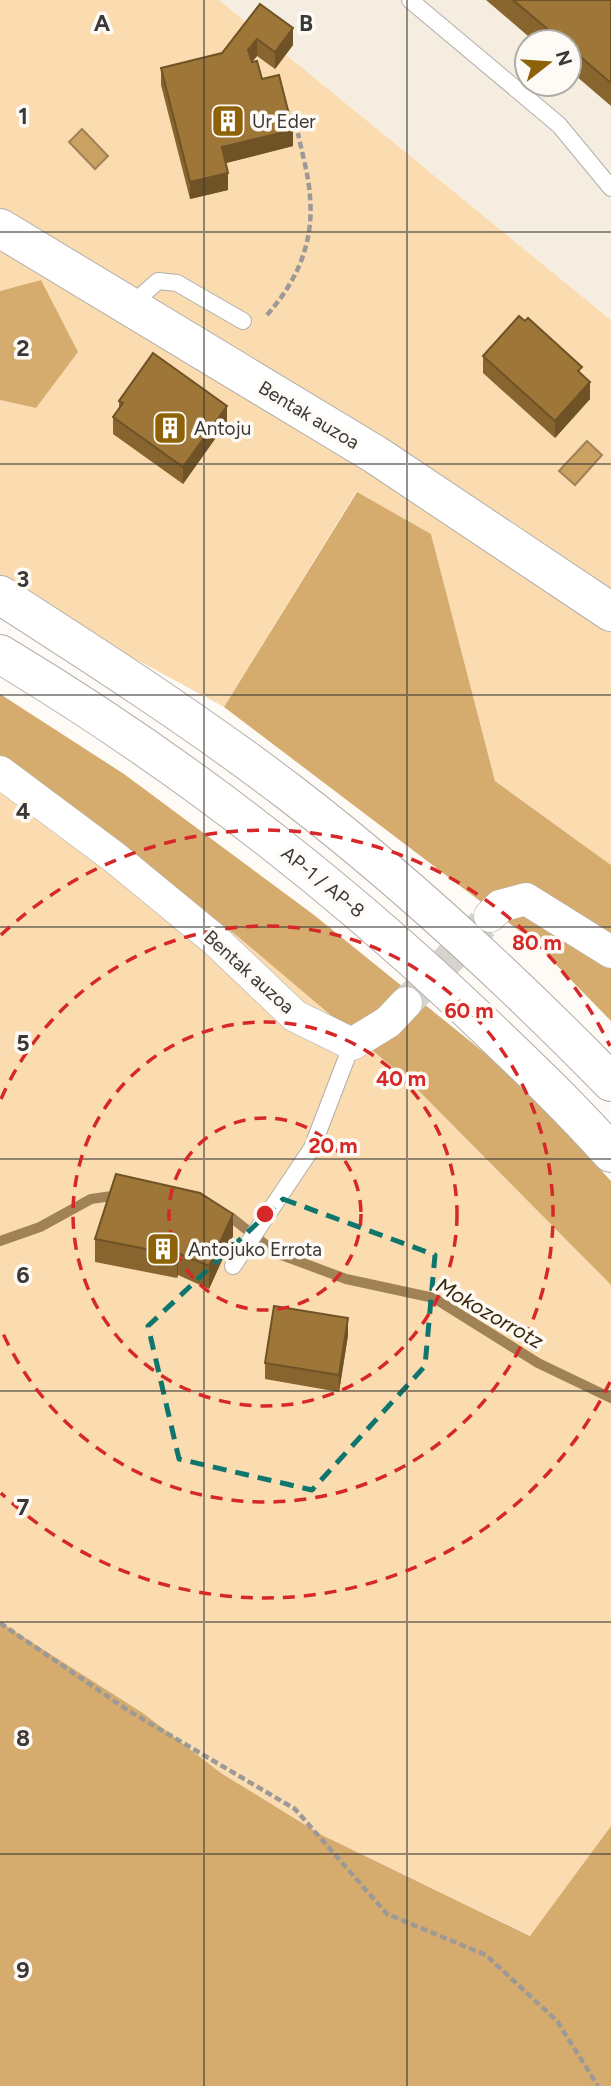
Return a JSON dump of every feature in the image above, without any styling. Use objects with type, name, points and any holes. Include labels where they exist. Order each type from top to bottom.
[{"type":"main road","name":"Bentak auzoa","points":[[0,228],[376,455],[611,612]]},
{"type":"main road","points":[[0,595],[195,723],[299,800],[468,943],[611,1082]]},
{"type":"main road","name":"AP-1 / AP-8","points":[[0,653],[71,696],[166,761],[259,829],[349,901],[434,977],[611,1153]]},
{"type":"street","name":"Bentak auzoa","points":[[0,772],[114,857],[205,931],[295,1016],[352,1044]]},
{"type":"street","points":[[490,916],[500,906],[526,899],[611,952]]},
{"type":"street","points":[[352,1044],[388,1022],[405,1003]]},
{"type":"lane","points":[[410,0],[559,125],[611,188]]},
{"type":"lane","points":[[130,306],[158,281],[177,283],[243,321]]},
{"type":"lane","points":[[233,1266],[312,1148],[352,1044]]},
{"type":"path","points":[[243,321],[264,319],[287,292],[310,238],[310,197],[298,133]]},
{"type":"path","points":[[0,1623],[129,1711],[295,1809],[387,1914],[486,1955],[557,2021],[598,2086]]},
{"type":"highlighted area","points":[[283,1199],[435,1255],[425,1366],[312,1490],[179,1459],[148,1326]]},
{"type":"shaded area","points":[[0,0],[219,0],[611,320],[611,865],[495,781],[431,534],[356,492],[224,707],[0,586],[0,400],[36,408],[41,280],[0,291]]},
{"type":"shaded area","points":[[219,0],[611,0],[611,320]]},
{"type":"shaded area","points":[[82,129],[108,156],[95,169],[69,142]]},
{"type":"shaded area","points":[[41,280],[78,352],[36,408],[0,400],[0,291]]},
{"type":"shaded area","points":[[587,441],[602,455],[575,485],[559,471]]},
{"type":"shaded area","points":[[357,492],[431,534],[495,781],[611,865],[611,1021],[534,942],[224,707]]},
{"type":"shaded area","points":[[0,694],[124,774],[314,915],[523,1084],[611,1181],[611,1285],[411,1083],[237,936],[0,757]]},
{"type":"shaded area","points":[[0,757],[237,936],[411,1083],[611,1285],[611,1826],[531,1936],[320,1834],[221,1773],[143,1713],[0,1622]]},
{"type":"shaded area","points":[[0,1622],[143,1713],[221,1773],[320,1834],[530,1936],[611,1826],[611,2086],[0,2086]]},
{"type":"building","points":[[513,0],[611,0],[611,83],[583,59],[583,28],[546,28]]},
{"type":"building","name":"Ur Eder","points":[[260,4],[293,28],[275,52],[257,39],[248,50],[252,62],[257,61],[262,79],[279,75],[293,130],[222,147],[228,173],[190,182],[161,68],[222,53]]},
{"type":"building","points":[[519,316],[525,321],[528,318],[582,367],[578,371],[590,382],[555,421],[483,356]]},
{"type":"building","name":"Antoju","points":[[153,353],[227,406],[183,467],[113,417],[123,403],[119,401]]},
{"type":"building","name":"Antojuko Errota","points":[[116,1174],[200,1193],[233,1214],[209,1266],[178,1253],[177,1255],[95,1239]]},
{"type":"building","points":[[274,1306],[348,1318],[339,1375],[265,1363]]},
{"type":"waterway","name":"Mokozorrotz","points":[[0,1241],[40,1227],[91,1199],[119,1195]]},
{"type":"waterway","name":"Mokozorrotz","points":[[222,1214],[232,1218],[276,1253],[346,1279],[434,1298],[538,1363],[611,1398]]},
{"type":"tunnel","points":[[406,1003],[483,924]]},
{"type":"place","name":"Ur Eder","points":[[228,121]]},
{"type":"place","name":"Antoju","points":[[170,428]]},
{"type":"place","name":"Antojuko Errota","points":[[163,1249]]}]
